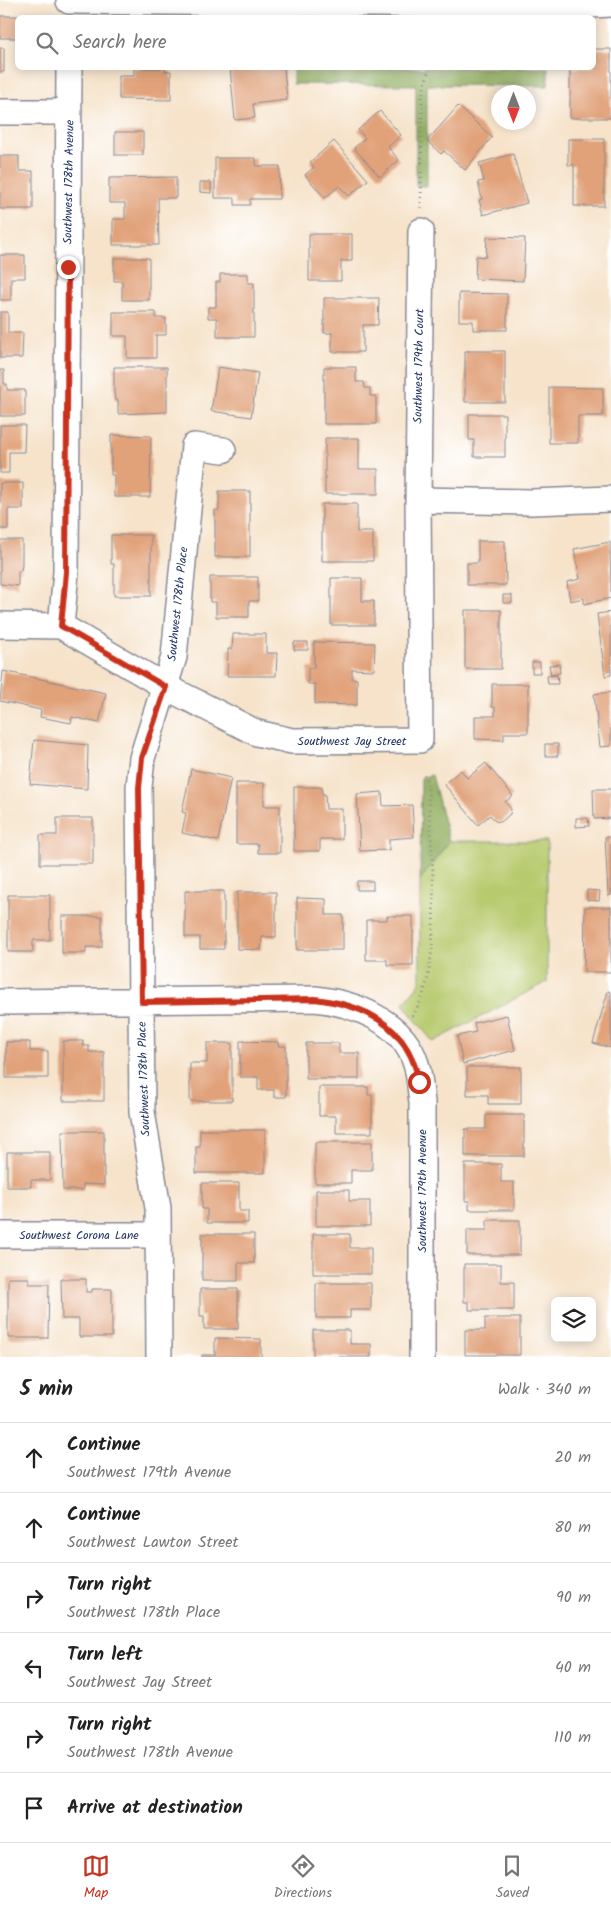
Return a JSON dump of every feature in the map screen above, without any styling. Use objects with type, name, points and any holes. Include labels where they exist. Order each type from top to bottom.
[{"type":"street","points":[[69,6],[571,6],[611,4]]},
{"type":"street","name":"Southwest 178th Avenue","points":[[61,626],[66,572],[69,70]]},
{"type":"street","points":[[0,112],[69,112]]},
{"type":"street","name":"Southwest 179th Court","points":[[418,500],[421,231]]},
{"type":"street","name":"Southwest 178th Place","points":[[160,1357],[156,1188],[144,1136],[142,1112],[139,788],[142,758],[174,657],[194,446],[223,450]]},
{"type":"street","points":[[418,500],[532,502],[611,498]]},
{"type":"street","name":"Southwest Jay Street","points":[[0,625],[61,626],[166,687],[257,733],[292,741],[420,740],[418,500]]},
{"type":"street","name":"Southwest 179th Avenue","points":[[0,1002],[315,999],[336,1001],[402,1026],[406,1045],[416,1063],[422,1102],[422,1357]]},
{"type":"street","name":"Southwest Corona Lane","points":[[0,1235],[157,1235]]},
{"type":"path","points":[[421,231],[422,97],[429,70]]},
{"type":"path","points":[[402,1026],[423,995],[432,958],[433,918],[428,785],[423,772]]},
{"type":"green space","points":[[293,70],[548,70],[548,86],[427,85],[427,186],[416,186],[416,85],[293,84]]},
{"type":"green space","points":[[432,775],[449,841],[420,880],[421,778]]},
{"type":"green space","points":[[449,841],[547,841],[547,982],[433,1042],[403,1004],[420,983],[420,880]]},
{"type":"building","points":[[0,16],[15,16],[15,38],[0,38]]},
{"type":"building","points":[[0,48],[4,48],[4,72],[0,72]]},
{"type":"building","points":[[596,49],[611,49],[611,118],[570,118],[570,70],[596,70]]},
{"type":"building","points":[[134,70],[171,71],[171,100],[119,99],[119,76],[134,76]]},
{"type":"building","points":[[230,70],[284,70],[287,100],[253,104],[255,118],[235,120]]},
{"type":"building","points":[[458,106],[492,137],[465,170],[444,151],[441,154],[427,141]]},
{"type":"building","points":[[380,111],[401,135],[388,147],[399,160],[380,177],[354,148],[365,138],[358,130]]},
{"type":"building","points":[[115,132],[143,132],[143,155],[115,155]]},
{"type":"building","points":[[568,139],[604,139],[604,206],[574,206],[574,165],[568,165]]},
{"type":"building","points":[[334,141],[368,180],[349,196],[339,186],[325,198],[305,175],[314,167],[310,162]]},
{"type":"building","points":[[513,154],[527,203],[483,215],[479,200],[482,199],[478,182],[484,181],[479,163]]},
{"type":"building","points":[[0,156],[19,156],[19,171],[33,171],[33,209],[0,209]]},
{"type":"building","points":[[215,158],[256,158],[256,166],[280,166],[279,199],[250,199],[250,205],[235,205],[235,198],[215,198]]},
{"type":"building","points":[[176,177],[176,198],[158,198],[159,245],[113,245],[113,219],[125,219],[125,203],[109,203],[109,178]]},
{"type":"building","points":[[200,182],[211,182],[211,193],[200,192]]},
{"type":"building","points":[[309,234],[352,234],[352,261],[341,261],[341,281],[309,281]]},
{"type":"building","points":[[487,237],[525,238],[523,281],[475,279],[476,256],[486,257]]},
{"type":"building","points":[[0,255],[25,255],[25,278],[11,278],[11,300],[0,300]]},
{"type":"building","points":[[114,258],[149,258],[149,300],[122,300],[122,281],[114,281]]},
{"type":"building","points":[[220,274],[248,274],[248,283],[254,283],[254,337],[217,337],[217,318],[208,318],[208,307],[216,307],[216,282],[220,282]]},
{"type":"building","points":[[459,293],[507,294],[507,330],[473,330],[473,321],[459,321]]},
{"type":"building","points":[[324,298],[379,298],[378,325],[363,325],[363,352],[332,352],[332,333],[324,333]]},
{"type":"building","points":[[0,312],[8,312],[8,333],[23,333],[22,358],[0,358]]},
{"type":"building","points":[[113,312],[156,312],[156,318],[166,318],[166,335],[156,335],[156,358],[127,358],[127,336],[113,336]]},
{"type":"building","points":[[465,351],[505,351],[505,402],[465,402]]},
{"type":"building","points":[[114,367],[167,367],[167,412],[118,414],[118,400],[115,400],[114,392]]},
{"type":"building","points":[[218,367],[258,373],[251,417],[211,411]]},
{"type":"building","points":[[324,367],[356,367],[356,382],[364,382],[365,388],[370,388],[370,396],[376,396],[376,424],[324,424]]},
{"type":"building","points":[[0,370],[4,370],[4,384],[7,384],[7,390],[25,390],[25,416],[0,416]]},
{"type":"building","points":[[549,387],[603,388],[603,416],[578,416],[578,443],[549,443]]},
{"type":"building","points":[[469,414],[505,414],[505,457],[474,457],[474,440],[469,440]]},
{"type":"building","points":[[0,425],[25,425],[24,452],[9,452],[9,473],[0,473]]},
{"type":"building","points":[[111,435],[151,436],[150,497],[114,497],[114,475],[111,475]]},
{"type":"building","points":[[325,438],[359,438],[359,469],[378,469],[378,494],[325,494]]},
{"type":"building","points":[[0,483],[23,483],[23,509],[8,509],[8,529],[0,529]]},
{"type":"building","points":[[219,491],[250,491],[250,557],[215,557],[215,510],[219,510]]},
{"type":"building","points":[[322,504],[357,504],[357,532],[373,532],[373,561],[322,561]]},
{"type":"building","points":[[111,535],[151,535],[151,596],[114,596],[114,564],[111,564]]},
{"type":"building","points":[[0,540],[22,540],[22,565],[21,571],[18,571],[18,586],[0,584]]},
{"type":"building","points":[[478,541],[505,541],[506,585],[467,585],[467,563],[478,563]]},
{"type":"building","points":[[610,542],[611,598],[584,604],[584,598],[570,601],[567,582],[580,579],[574,549]]},
{"type":"building","points":[[210,577],[258,577],[258,601],[249,601],[249,617],[216,617],[216,602],[210,602]]},
{"type":"building","points":[[331,578],[362,578],[362,601],[374,601],[374,625],[331,625]]},
{"type":"building","points":[[503,595],[512,595],[512,603],[503,603]]},
{"type":"building","points":[[465,610],[501,610],[501,669],[465,669]]},
{"type":"building","points":[[611,612],[611,675],[605,676],[597,614]]},
{"type":"building","points":[[233,634],[266,634],[266,653],[277,653],[276,676],[227,676],[228,649],[232,649]]},
{"type":"building","points":[[294,642],[308,642],[308,650],[294,650]]},
{"type":"building","points":[[314,642],[375,643],[374,670],[352,669],[352,679],[357,679],[357,705],[315,704],[315,684],[308,684],[308,668],[314,668]]},
{"type":"building","points":[[532,662],[540,662],[540,673],[532,673]]},
{"type":"building","points":[[559,664],[560,673],[551,675],[549,665]]},
{"type":"building","points":[[3,671],[106,693],[99,723],[72,717],[71,723],[40,717],[41,710],[0,701]]},
{"type":"building","points":[[557,675],[558,684],[548,684],[547,676]]},
{"type":"building","points":[[492,684],[528,684],[528,733],[504,733],[504,740],[475,739],[475,716],[495,716],[495,707],[492,707]]},
{"type":"building","points":[[611,692],[611,746],[600,747],[594,694]]},
{"type":"building","points":[[34,740],[88,745],[87,789],[30,784]]},
{"type":"building","points":[[545,744],[558,744],[558,756],[545,756]]},
{"type":"building","points":[[486,763],[513,796],[505,802],[511,809],[510,814],[501,822],[495,821],[490,815],[478,825],[444,784],[461,770],[467,778]]},
{"type":"building","points":[[191,769],[231,778],[218,841],[182,833],[186,813],[182,812]]},
{"type":"building","points":[[236,783],[264,783],[264,806],[280,806],[280,853],[258,853],[258,844],[236,844]]},
{"type":"building","points":[[294,787],[322,787],[322,794],[325,794],[326,809],[342,809],[342,839],[320,839],[320,851],[294,851]]},
{"type":"building","points":[[593,789],[611,789],[611,818],[594,819]]},
{"type":"building","points":[[382,792],[383,806],[412,805],[414,837],[389,839],[389,850],[360,851],[357,794]]},
{"type":"building","points":[[57,818],[93,818],[93,864],[40,864],[40,835],[57,835]]},
{"type":"building","points":[[576,818],[588,818],[589,826],[576,827]]},
{"type":"building","points":[[605,837],[611,837],[611,895],[608,896]]},
{"type":"building","points":[[357,881],[373,881],[373,890],[357,890]]},
{"type":"building","points":[[587,890],[600,891],[599,901],[587,900]]},
{"type":"building","points":[[185,891],[224,891],[224,949],[200,949],[200,937],[185,937]]},
{"type":"building","points":[[237,892],[276,892],[276,937],[262,937],[261,950],[237,949]]},
{"type":"building","points":[[8,895],[50,895],[50,940],[33,940],[33,952],[8,952]]},
{"type":"building","points":[[297,898],[326,899],[326,915],[343,915],[343,950],[297,950]]},
{"type":"building","points":[[585,907],[611,907],[611,972],[584,972]]},
{"type":"building","points":[[62,916],[102,916],[102,947],[86,947],[86,953],[62,953]]},
{"type":"building","points":[[387,916],[413,916],[413,965],[387,965],[387,960],[366,960],[366,920],[387,920]]},
{"type":"building","points":[[608,991],[611,992],[611,1048],[593,1043]]},
{"type":"building","points":[[507,1015],[515,1050],[463,1064],[457,1036],[476,1032],[474,1023]]},
{"type":"building","points":[[63,1041],[83,1041],[83,1046],[89,1046],[89,1052],[104,1052],[104,1101],[63,1101]]},
{"type":"building","points":[[240,1041],[278,1042],[278,1046],[286,1046],[286,1097],[274,1097],[274,1090],[258,1090],[258,1077],[240,1077]]},
{"type":"building","points":[[6,1042],[30,1042],[30,1051],[48,1051],[48,1078],[6,1078]]},
{"type":"building","points":[[207,1043],[232,1043],[232,1101],[190,1101],[190,1063],[207,1063]]},
{"type":"building","points":[[306,1043],[339,1043],[339,1053],[359,1053],[359,1079],[306,1079]]},
{"type":"building","points":[[467,1067],[521,1067],[521,1104],[488,1104],[488,1095],[467,1095]]},
{"type":"building","points":[[319,1087],[368,1087],[368,1095],[372,1095],[372,1133],[336,1133],[336,1116],[319,1116]]},
{"type":"building","points":[[486,1115],[524,1115],[524,1156],[465,1156],[465,1129],[486,1129]]},
{"type":"building","points":[[200,1130],[265,1130],[265,1173],[196,1173],[196,1147],[200,1147]]},
{"type":"building","points":[[62,1131],[104,1131],[104,1185],[83,1184],[83,1190],[63,1190]]},
{"type":"building","points":[[315,1142],[372,1142],[372,1170],[351,1170],[351,1183],[315,1183]]},
{"type":"building","points":[[7,1152],[50,1152],[50,1180],[31,1180],[31,1187],[7,1187]]},
{"type":"building","points":[[465,1164],[501,1164],[501,1182],[514,1182],[514,1210],[469,1210],[469,1201],[465,1201]]},
{"type":"building","points":[[202,1183],[239,1183],[239,1211],[248,1211],[248,1223],[207,1223],[207,1209],[202,1209]]},
{"type":"building","points":[[316,1190],[349,1190],[349,1201],[370,1201],[370,1226],[316,1226]]},
{"type":"building","points":[[487,1220],[520,1220],[520,1255],[467,1255],[467,1230],[487,1230]]},
{"type":"building","points":[[202,1234],[254,1234],[254,1263],[238,1263],[238,1281],[202,1281]]},
{"type":"building","points":[[313,1234],[350,1234],[350,1248],[371,1248],[371,1274],[313,1274]]},
{"type":"building","points":[[464,1264],[501,1264],[501,1282],[514,1282],[514,1310],[469,1310],[469,1302],[464,1302]]},
{"type":"building","points":[[8,1278],[29,1278],[29,1284],[49,1284],[48,1338],[8,1338]]},
{"type":"building","points":[[61,1279],[86,1279],[86,1292],[92,1292],[92,1289],[112,1289],[112,1337],[79,1337],[79,1319],[62,1319]]},
{"type":"building","points":[[316,1283],[371,1283],[371,1310],[350,1310],[350,1318],[316,1318]]},
{"type":"building","points":[[200,1289],[238,1289],[238,1329],[204,1329],[204,1316],[200,1316]]},
{"type":"building","points":[[485,1318],[520,1318],[520,1355],[465,1355],[465,1330],[485,1330]]},
{"type":"building","points":[[313,1330],[350,1330],[350,1344],[371,1344],[371,1357],[313,1357]]},
{"type":"building","points":[[215,1338],[261,1339],[261,1357],[202,1357],[202,1355],[215,1355]]},
{"type":"route","points":[[68,267],[66,572],[61,626],[166,687],[142,758],[139,788],[142,1002],[315,999],[336,1001],[376,1017],[395,1033],[406,1045],[416,1063],[419,1082]]}]
